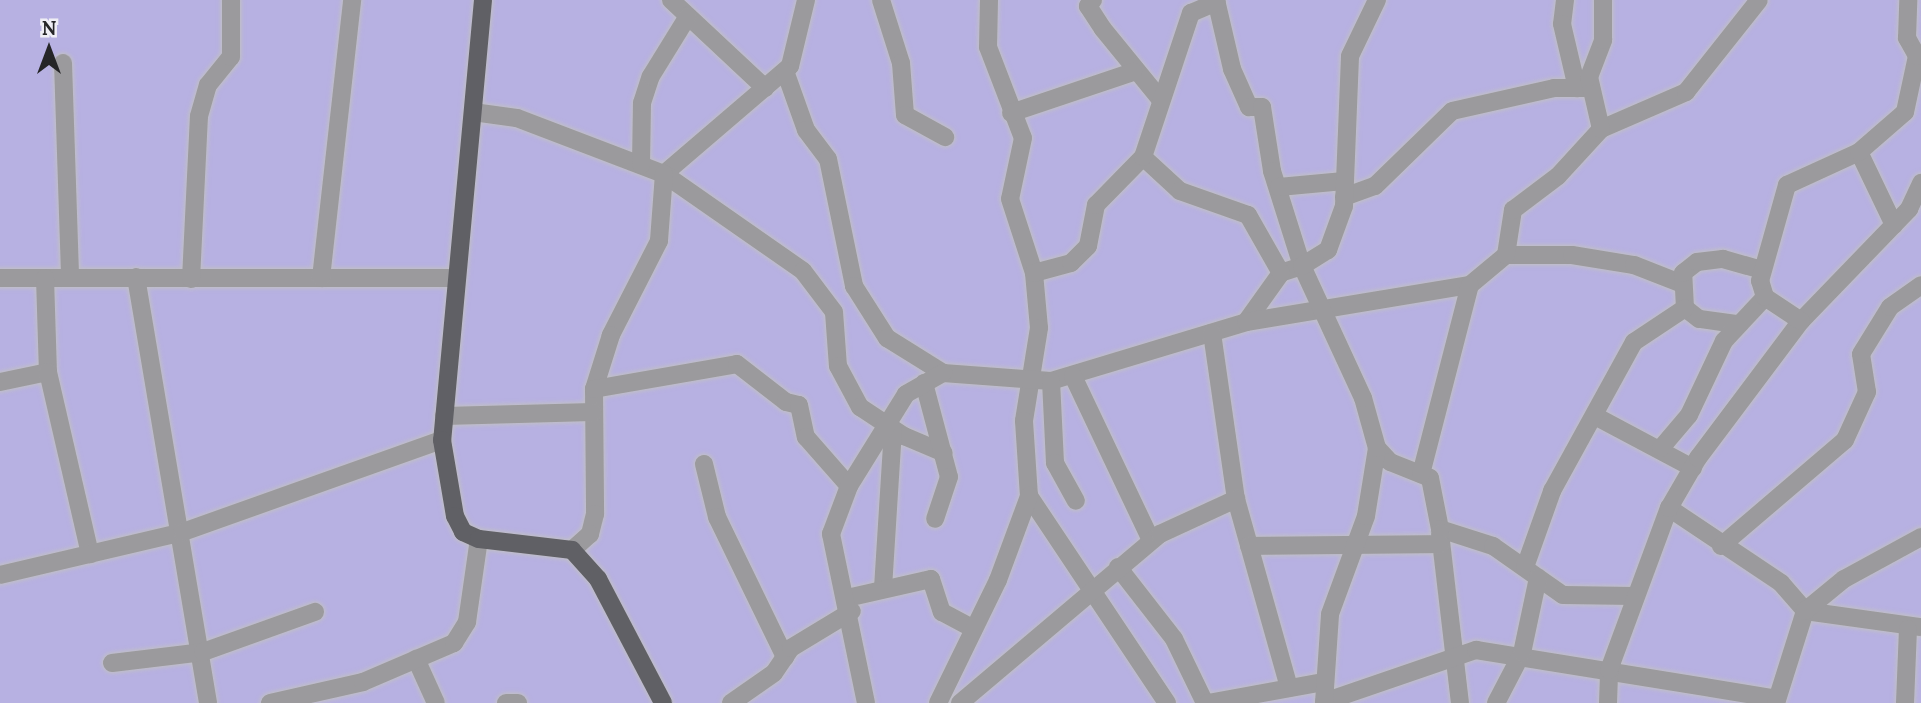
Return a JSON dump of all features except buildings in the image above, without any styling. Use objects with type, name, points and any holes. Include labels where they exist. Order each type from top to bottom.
[{"type":"main road","points":[[483,0],[442,440],[455,516],[463,532],[479,539],[572,550],[598,579],[663,703]]},
{"type":"street","points":[[191,279],[199,116],[208,85],[232,57],[231,0]]},
{"type":"street","points":[[321,278],[352,0]]},
{"type":"street","points":[[671,0],[765,88]]},
{"type":"street","points":[[881,0],[901,63],[905,115],[945,136]]},
{"type":"street","points":[[989,0],[988,47],[1011,113],[1023,138],[1010,199],[1034,273],[1039,328],[1030,380],[1023,455],[1029,496],[1089,593],[1167,703]]},
{"type":"street","points":[[1093,0],[1088,6],[1133,72]]},
{"type":"street","points":[[1246,322],[1281,273],[1302,266],[1328,250],[1344,189],[1350,56],[1377,0]]},
{"type":"street","points":[[1565,0],[1562,24],[1601,129]]},
{"type":"street","points":[[1584,88],[1603,40],[1603,0]]},
{"type":"street","points":[[1506,255],[1513,210],[1558,176],[1601,129],[1686,92],[1759,0]]},
{"type":"street","points":[[1801,321],[1765,296],[1762,270],[1787,185],[1859,152],[1905,112],[1915,91],[1917,56],[1907,38],[1908,0]]},
{"type":"street","points":[[572,550],[590,534],[595,514],[594,389],[611,335],[659,241],[664,174],[785,71],[806,1]]},
{"type":"street","points":[[1034,273],[1071,263],[1088,246],[1096,205],[1143,158],[1191,12],[1217,1],[1231,69],[1249,107],[1262,107],[1279,187],[1302,266],[1324,309],[1377,449],[1375,484],[1330,614],[1324,702],[1450,653],[1522,653],[1776,701],[1805,611],[1844,579],[1921,537]]},
{"type":"street","points":[[641,165],[642,103],[650,76],[688,16]]},
{"type":"street","points":[[63,63],[70,278]]},
{"type":"street","points":[[785,71],[806,130],[828,159],[853,286],[887,338],[943,373],[1051,382],[1246,322],[1470,285],[1506,255],[1572,255],[1634,265],[1681,283]]},
{"type":"street","points":[[1011,113],[1133,72],[1144,73],[1161,100]]},
{"type":"street","points":[[1279,187],[1375,187],[1452,111],[1584,88]]},
{"type":"street","points":[[473,113],[517,118],[664,174],[803,271],[834,312],[846,384],[860,407],[891,428],[944,453]]},
{"type":"street","points":[[1859,152],[1894,225]]},
{"type":"street","points":[[1143,158],[1180,191],[1248,215],[1281,273]]},
{"type":"street","points":[[1608,703],[1609,670],[1635,596],[1669,508],[1693,468],[1801,321],[1894,225],[1921,183]]},
{"type":"street","points":[[1736,324],[1699,319],[1685,308],[1681,283],[1697,262],[1723,258],[1762,270]]},
{"type":"street","points":[[136,277],[164,463],[183,532],[203,652],[208,703]]},
{"type":"street","points":[[0,278],[457,278]]},
{"type":"street","points":[[45,278],[48,372],[90,554]]},
{"type":"street","points":[[1420,474],[1470,285]]},
{"type":"street","points":[[1721,546],[1818,469],[1845,440],[1867,392],[1861,354],[1890,307],[1921,285]]},
{"type":"street","points":[[1661,448],[1689,415],[1736,324],[1765,296]]},
{"type":"street","points":[[1496,703],[1522,653],[1532,572],[1552,491],[1634,342],[1685,308]]},
{"type":"street","points":[[1212,333],[1236,499],[1289,688]]},
{"type":"street","points":[[594,389],[737,363],[799,405],[806,437],[849,486]]},
{"type":"street","points":[[0,382],[48,372]]},
{"type":"street","points":[[866,703],[850,605],[831,534],[849,486],[891,428],[906,394],[943,373]]},
{"type":"street","points":[[1073,376],[1152,540]]},
{"type":"street","points":[[1051,382],[1055,463],[1076,501]]},
{"type":"street","points":[[925,383],[949,477],[935,519]]},
{"type":"street","points":[[444,416],[593,412]]},
{"type":"street","points":[[1595,416],[1661,448],[1693,468]]},
{"type":"street","points":[[883,588],[891,428]]},
{"type":"street","points":[[0,575],[183,532],[442,440]]},
{"type":"street","points":[[1377,449],[1390,462],[1420,474],[1434,484],[1450,653],[1460,703]]},
{"type":"street","points":[[704,464],[717,517],[785,657]]},
{"type":"street","points":[[938,703],[1029,496]]},
{"type":"street","points":[[960,703],[1049,634],[1089,593],[1152,540],[1236,499]]},
{"type":"street","points":[[1669,508],[1721,546],[1781,583],[1805,611],[1915,628],[1905,703]]},
{"type":"street","points":[[1249,547],[1441,537],[1493,546],[1563,594],[1635,596]]},
{"type":"street","points":[[270,703],[315,698],[363,682],[416,659],[463,634],[479,539]]},
{"type":"street","points":[[1118,567],[1174,639],[1206,703],[1324,682]]},
{"type":"street","points":[[731,703],[758,697],[785,657],[850,605],[883,588],[931,579],[942,612],[972,628]]},
{"type":"street","points":[[111,663],[203,652],[315,612]]},
{"type":"street","points":[[416,659],[436,703]]},
{"type":"street","points":[[506,703],[518,703]]},
{"type":"shaded area","points":[[0,0],[1921,0],[1921,703],[0,703]]}]
